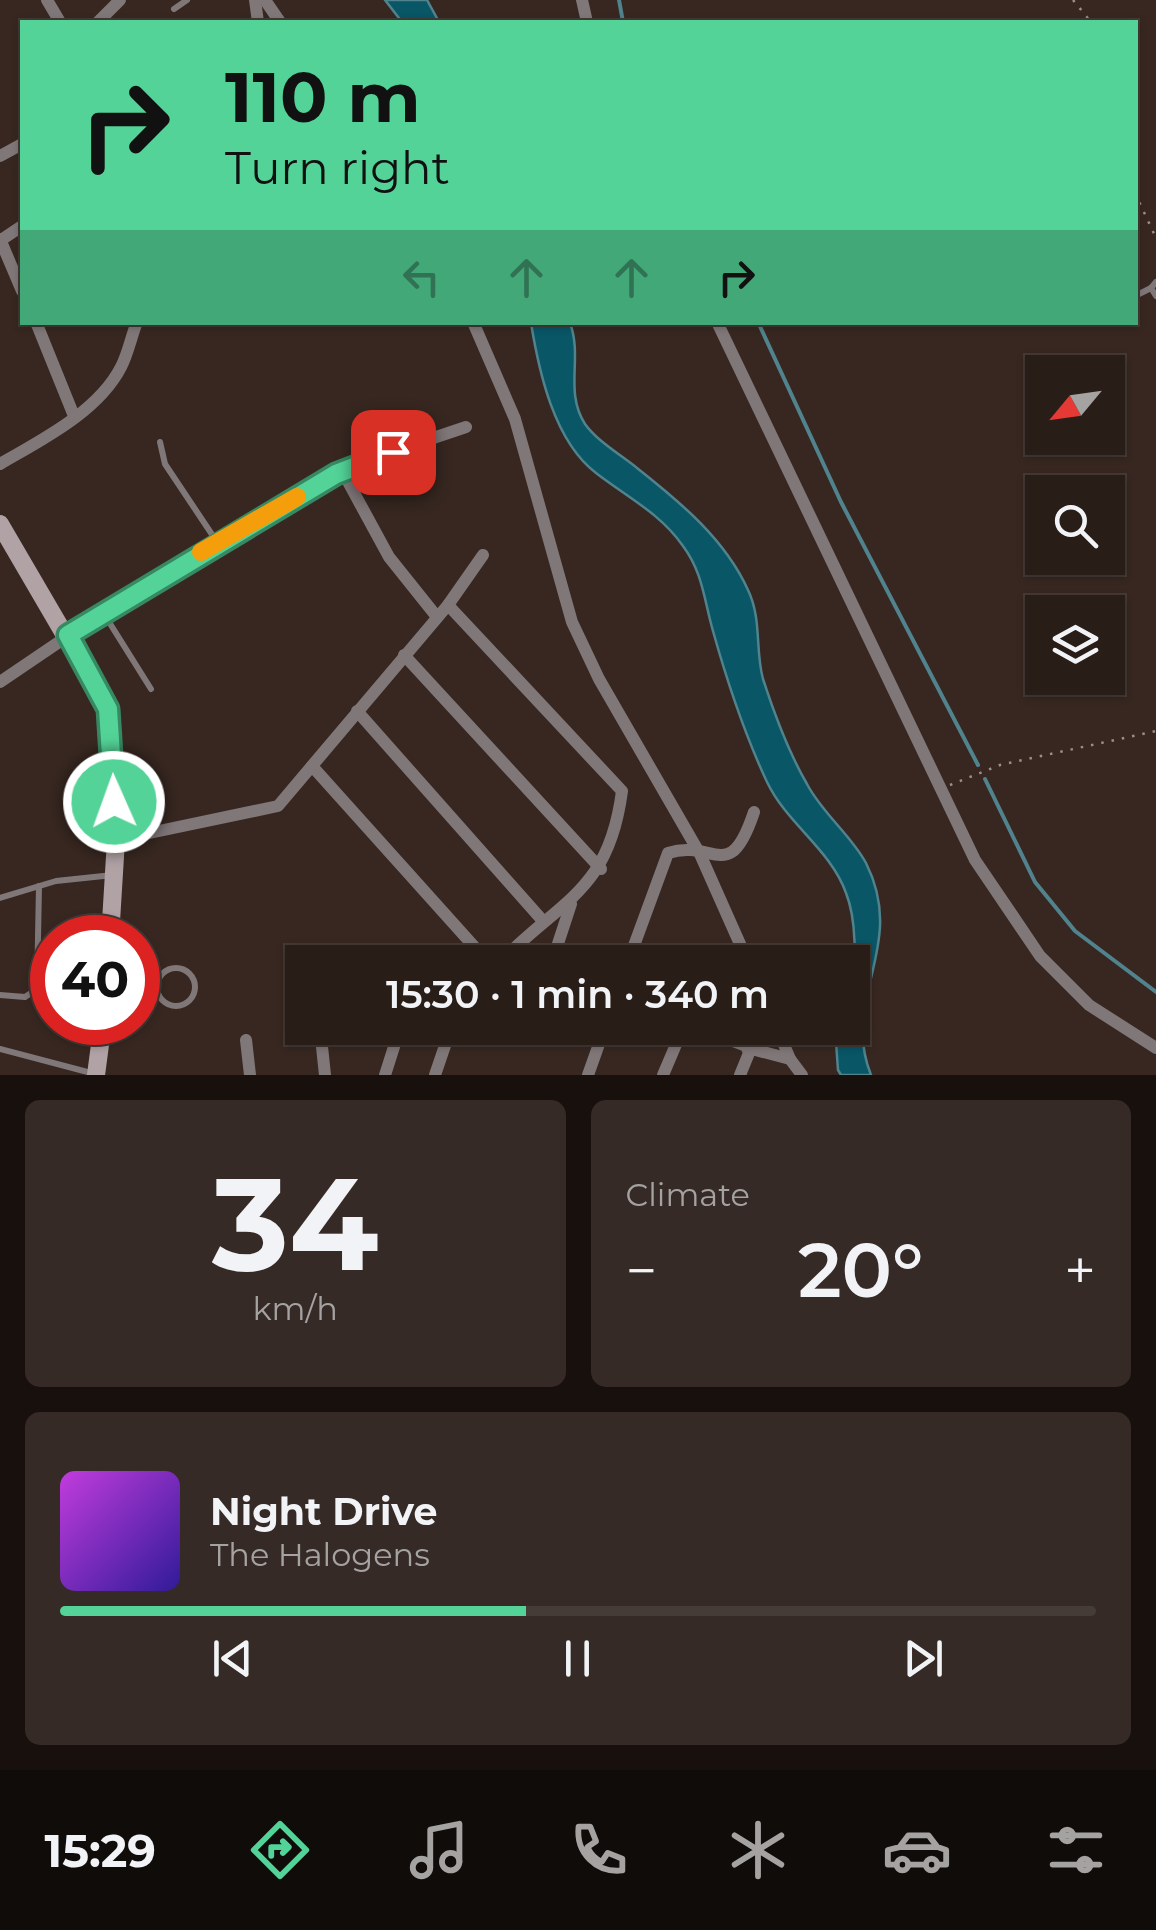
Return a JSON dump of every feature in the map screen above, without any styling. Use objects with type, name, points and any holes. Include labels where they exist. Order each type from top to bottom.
[{"type":"street","points":[[100,20],[120,0]]},
{"type":"street","points":[[0,239],[20,286]]},
{"type":"street","points":[[37,325],[74,416]]},
{"type":"street","points":[[0,464],[74,416],[122,367],[135,325]]},
{"type":"street","points":[[473,325],[514,419],[572,622],[598,679],[700,854],[740,945]]},
{"type":"street","points":[[718,325],[976,860],[1040,956],[1089,1005],[1156,1048]]},
{"type":"street","points":[[0,682],[217,542],[349,470],[466,428]]},
{"type":"street","points":[[349,470],[346,478],[389,557],[438,616]]},
{"type":"street","points":[[0,524],[108,709],[116,840],[111,915]]},
{"type":"street","points":[[116,840],[265,812],[284,800],[448,605],[483,555]]},
{"type":"street","points":[[448,605],[618,784],[622,796],[601,869],[571,904],[543,921],[518,945]]},
{"type":"street","points":[[404,655],[601,869]]},
{"type":"street","points":[[357,711],[543,921]]},
{"type":"street","points":[[312,766],[473,945]]},
{"type":"street","points":[[634,945],[668,853],[714,857],[736,849],[754,812]]},
{"type":"street","points":[[558,945],[571,904]]},
{"type":"street","points":[[246,1040],[250,1075]]},
{"type":"street","points":[[96,1075],[99,1045]]},
{"type":"street","points":[[322,1045],[325,1075]]},
{"type":"street","points":[[385,1075],[395,1045]]},
{"type":"street","points":[[435,1075],[445,1045]]},
{"type":"street","points":[[588,1075],[599,1045]]},
{"type":"street","points":[[663,1075],[675,1045]]},
{"type":"street","points":[[740,1045],[790,1059]]},
{"type":"street","points":[[784,1045],[802,1075]]},
{"type":"street","points":[[740,1075],[748,1048]]},
{"type":"lane","points":[[174,9],[188,0]]},
{"type":"lane","points":[[1154,285],[1156,296]]},
{"type":"lane","points":[[160,442],[165,464],[217,542]]},
{"type":"lane","points":[[103,612],[151,689]]},
{"type":"lane","points":[[0,898],[38,886],[114,874]]},
{"type":"lane","points":[[0,995],[26,997],[37,989],[38,886]]},
{"type":"lane","points":[[170,969],[184,969],[194,978],[195,992],[188,1002],[175,1006],[163,1001],[157,990],[160,977],[170,969]]},
{"type":"lane","points":[[0,1049],[96,1075]]},
{"type":"path","points":[[1073,0],[1089,20]]},
{"type":"path","points":[[1138,199],[1156,238]]},
{"type":"path","points":[[940,789],[1000,764],[1156,731]]},
{"type":"water","points":[[385,0],[427,0],[438,20],[400,20]]},
{"type":"water","points":[[531,325],[571,325],[575,349],[574,387],[585,424],[700,523],[727,554],[748,590],[755,612],[763,679],[788,746],[813,795],[866,863],[877,893],[880,921],[870,982],[870,945],[854,945],[851,908],[839,878],[776,797],[751,746],[690,556],[664,524],[581,459],[559,424],[544,384]]},
{"type":"water","points":[[836,1045],[864,1045],[871,1075],[841,1075]]},
{"type":"waterway","points":[[619,0],[623,20]]},
{"type":"waterway","points":[[759,325],[841,502],[978,765]]},
{"type":"waterway","points":[[985,779],[1035,882],[1075,931],[1156,992]]},
{"type":"slow traffic","points":[[201,552],[297,497]]},
{"type":"route","points":[[114,802],[108,709],[68,635],[336,474],[393,452]]}]
